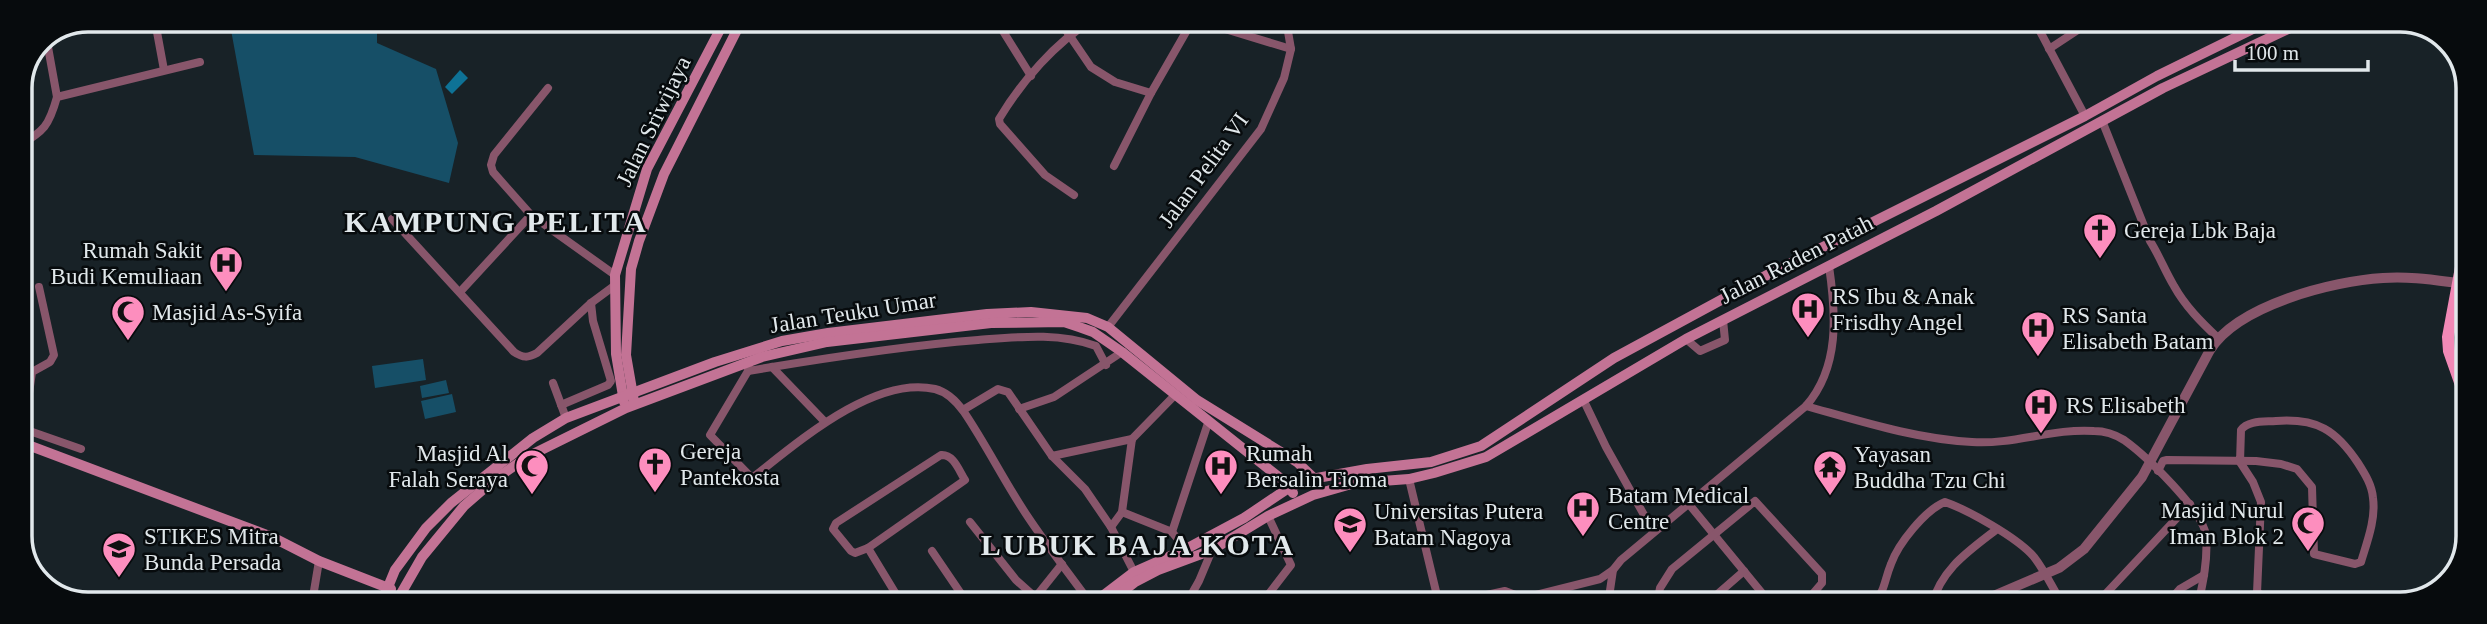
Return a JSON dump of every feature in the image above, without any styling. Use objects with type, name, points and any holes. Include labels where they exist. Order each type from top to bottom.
[{"type":"main road","name":"Jalan Sriwijaya","points":[[629,401],[616,355],[614,280],[647,170],[719,32]]},
{"type":"main road","name":"Jalan Sriwijaya","points":[[629,401],[626,355],[631,269],[639,241],[664,174],[737,32]]},
{"type":"main road","name":"Jalan Raden Patah","points":[[1107,592],[1133,572],[1186,549],[1244,518],[1290,487],[1317,478],[1367,469],[1430,462],[1481,446],[1614,358],[1769,274],[2085,116],[2245,32]]},
{"type":"main road","name":"Jalan Raden Patah","points":[[1122,592],[1158,570],[1212,550],[1268,516],[1322,492],[1355,483],[1409,479],[1486,457],[1686,339],[2103,123],[2163,88],[2282,32]]},
{"type":"main road","points":[[2157,76],[2163,88]]},
{"type":"main road","points":[[666,134],[680,141]]},
{"type":"main road","points":[[1769,274],[1778,292]]},
{"type":"main road","points":[[2455,295],[2448,344],[2456,367]]},
{"type":"main road","name":"Jalan Teuku Umar","points":[[401,592],[422,557],[464,506],[494,480],[527,457],[629,401],[715,362],[782,341],[828,333],[987,314],[1031,312],[1087,318],[1108,327],[1197,400],[1297,462],[1317,478]]},
{"type":"main road","name":"Jalan Teuku Umar","points":[[385,592],[395,570],[426,528],[451,503],[533,438],[566,418],[748,367],[762,356],[827,342],[991,323],[1064,322],[1093,332],[1122,352],[1290,487],[1298,501]]},
{"type":"main road","points":[[32,447],[272,537],[319,561],[386,587],[391,592]]},
{"type":"main road","points":[[1317,478],[1322,492]]},
{"type":"street","points":[[156,32],[164,70]]},
{"type":"street","points":[[1004,32],[1031,76]]},
{"type":"street","points":[[1072,32],[1031,76],[1000,116],[1000,124],[1045,175],[1074,195]]},
{"type":"street","points":[[1114,166],[1184,32]]},
{"type":"street","points":[[1244,32],[1291,49]]},
{"type":"street","name":"Jalan Pelita VI","points":[[1108,327],[1261,129],[1284,78],[1291,49],[1288,32]]},
{"type":"street","points":[[2040,32],[2085,116]]},
{"type":"street","points":[[2049,49],[2075,32]]},
{"type":"street","points":[[1069,34],[1091,67],[1104,77],[1151,93]]},
{"type":"street","points":[[32,138],[51,120],[57,97],[48,48]]},
{"type":"street","points":[[57,97],[200,62]]},
{"type":"street","points":[[392,219],[514,352],[523,357],[537,353],[614,280],[531,215],[493,172],[491,165],[494,155],[548,88]]},
{"type":"street","points":[[2103,123],[2150,241],[2161,257],[2173,285],[2198,319],[2218,338]]},
{"type":"street","points":[[460,292],[531,215]]},
{"type":"street","points":[[1547,592],[1600,579],[1613,570],[1653,531],[1816,395],[1831,353],[1835,312],[1829,266]]},
{"type":"street","points":[[2012,592],[2073,559],[2154,467],[2218,338],[2267,308],[2342,284],[2393,278],[2455,283]]},
{"type":"street","points":[[32,372],[50,362],[54,355],[39,287]]},
{"type":"street","points":[[561,405],[608,385],[611,381],[593,321],[591,303]]},
{"type":"street","points":[[1686,339],[1700,352],[1724,341],[1726,336],[1723,320]]},
{"type":"street","points":[[1083,592],[1028,517],[963,410],[947,394],[916,387],[887,392],[864,401],[825,422],[752,478],[710,435],[748,367],[772,367],[922,344],[1044,337],[1079,340],[1096,346],[1106,365]]},
{"type":"street","points":[[1018,409],[1054,397],[1122,352]]},
{"type":"street","points":[[772,367],[825,422]]},
{"type":"street","points":[[552,383],[566,418]]},
{"type":"street","points":[[963,410],[998,389],[1008,392],[1052,456],[1085,489],[1111,527],[1133,572]]},
{"type":"street","points":[[1052,456],[1132,439],[1175,394]]},
{"type":"street","points":[[1583,399],[1606,447],[1653,531]]},
{"type":"street","points":[[1806,406],[1896,430],[1972,442],[2096,430],[2124,440],[2190,504],[2199,518],[2206,534],[2201,592]]},
{"type":"street","points":[[2154,467],[2167,460],[2240,463],[2281,464],[2290,466],[2302,473],[2312,487],[2315,554],[2358,564],[2372,524],[2373,497],[2367,477],[2351,453],[2326,428],[2306,421],[2282,420],[2246,425],[2241,430],[2240,463],[2253,482],[2261,502],[2257,592]]},
{"type":"street","points":[[1172,532],[1208,423]]},
{"type":"street","points":[[32,432],[81,449]]},
{"type":"street","points":[[1111,527],[1122,512],[1132,439]]},
{"type":"street","points":[[941,455],[951,458],[965,480],[868,548],[855,553],[851,551],[833,526],[941,455]]},
{"type":"street","points":[[1409,479],[1436,592]]},
{"type":"street","points":[[1659,592],[1672,569],[1753,502],[1757,502],[1822,574],[1822,583],[1814,592]]},
{"type":"street","points":[[1881,592],[1890,565],[1909,534],[1937,505],[1945,502],[2026,549],[2055,592]]},
{"type":"street","points":[[1688,503],[1761,592]]},
{"type":"street","points":[[2107,592],[2190,504]]},
{"type":"street","points":[[1122,512],[1172,532],[1186,549]]},
{"type":"street","points":[[1268,516],[1291,565],[1270,592]]},
{"type":"street","points":[[970,522],[1026,592]]},
{"type":"street","points":[[1936,592],[1940,581],[1954,564],[1997,530]]},
{"type":"street","points":[[868,548],[892,592]]},
{"type":"street","points":[[1193,592],[1212,550]]},
{"type":"street","points":[[932,551],[960,592]]},
{"type":"street","points":[[314,592],[319,561]]},
{"type":"street","points":[[1039,592],[1062,564]]},
{"type":"street","points":[[1610,592],[1613,570]]},
{"type":"street","points":[[1720,592],[1744,571]]},
{"type":"street","points":[[2177,592],[2204,575]]},
{"type":"shaded area","points":[[231,32],[377,32],[377,43],[436,69],[458,143],[449,183],[355,157],[254,155]]},
{"type":"shaded area","points":[[460,70],[468,78],[452,94],[445,87]]},
{"type":"shaded area","points":[[423,359],[426,380],[375,388],[372,366]]},
{"type":"shaded area","points":[[446,380],[449,393],[422,398],[420,386]]},
{"type":"shaded area","points":[[452,394],[456,412],[425,419],[421,401]]},
{"type":"place","name":"Gereja Lbk Baja","points":[[2100,260]]},
{"type":"place","name":"Rumah Sakit Budi Kemuliaan","points":[[226,293]]},
{"type":"place","name":"RS Ibu & Anak Frisdhy Angel","points":[[1808,339]]},
{"type":"place","name":"Masjid As-Syifa","points":[[128,342]]},
{"type":"place","name":"RS Santa Elisabeth Batam","points":[[2038,358]]},
{"type":"place","name":"RS Elisabeth","points":[[2041,435]]},
{"type":"place","name":"Gereja Pantekosta","points":[[655,494]]},
{"type":"place","name":"Masjid Al Falah Seraya","points":[[532,496]]},
{"type":"place","name":"Rumah Bersalin Tioma","points":[[1221,496]]},
{"type":"place","name":"Yayasan Buddha Tzu Chi","points":[[1830,497]]},
{"type":"place","name":"Batam Medical Centre","points":[[1583,538]]},
{"type":"place","name":"Masjid Nurul Iman Blok 2","points":[[2308,553]]},
{"type":"place","name":"Universitas Putera Batam Nagoya","points":[[1350,554]]},
{"type":"place","name":"STIKES Mitra Bunda Persada","points":[[119,579]]},
{"type":"district","name":"KAMPUNG PELITA","points":[[496,222]]},
{"type":"district","name":"LUBUK BAJA KOTA","points":[[1138,545]]}]
